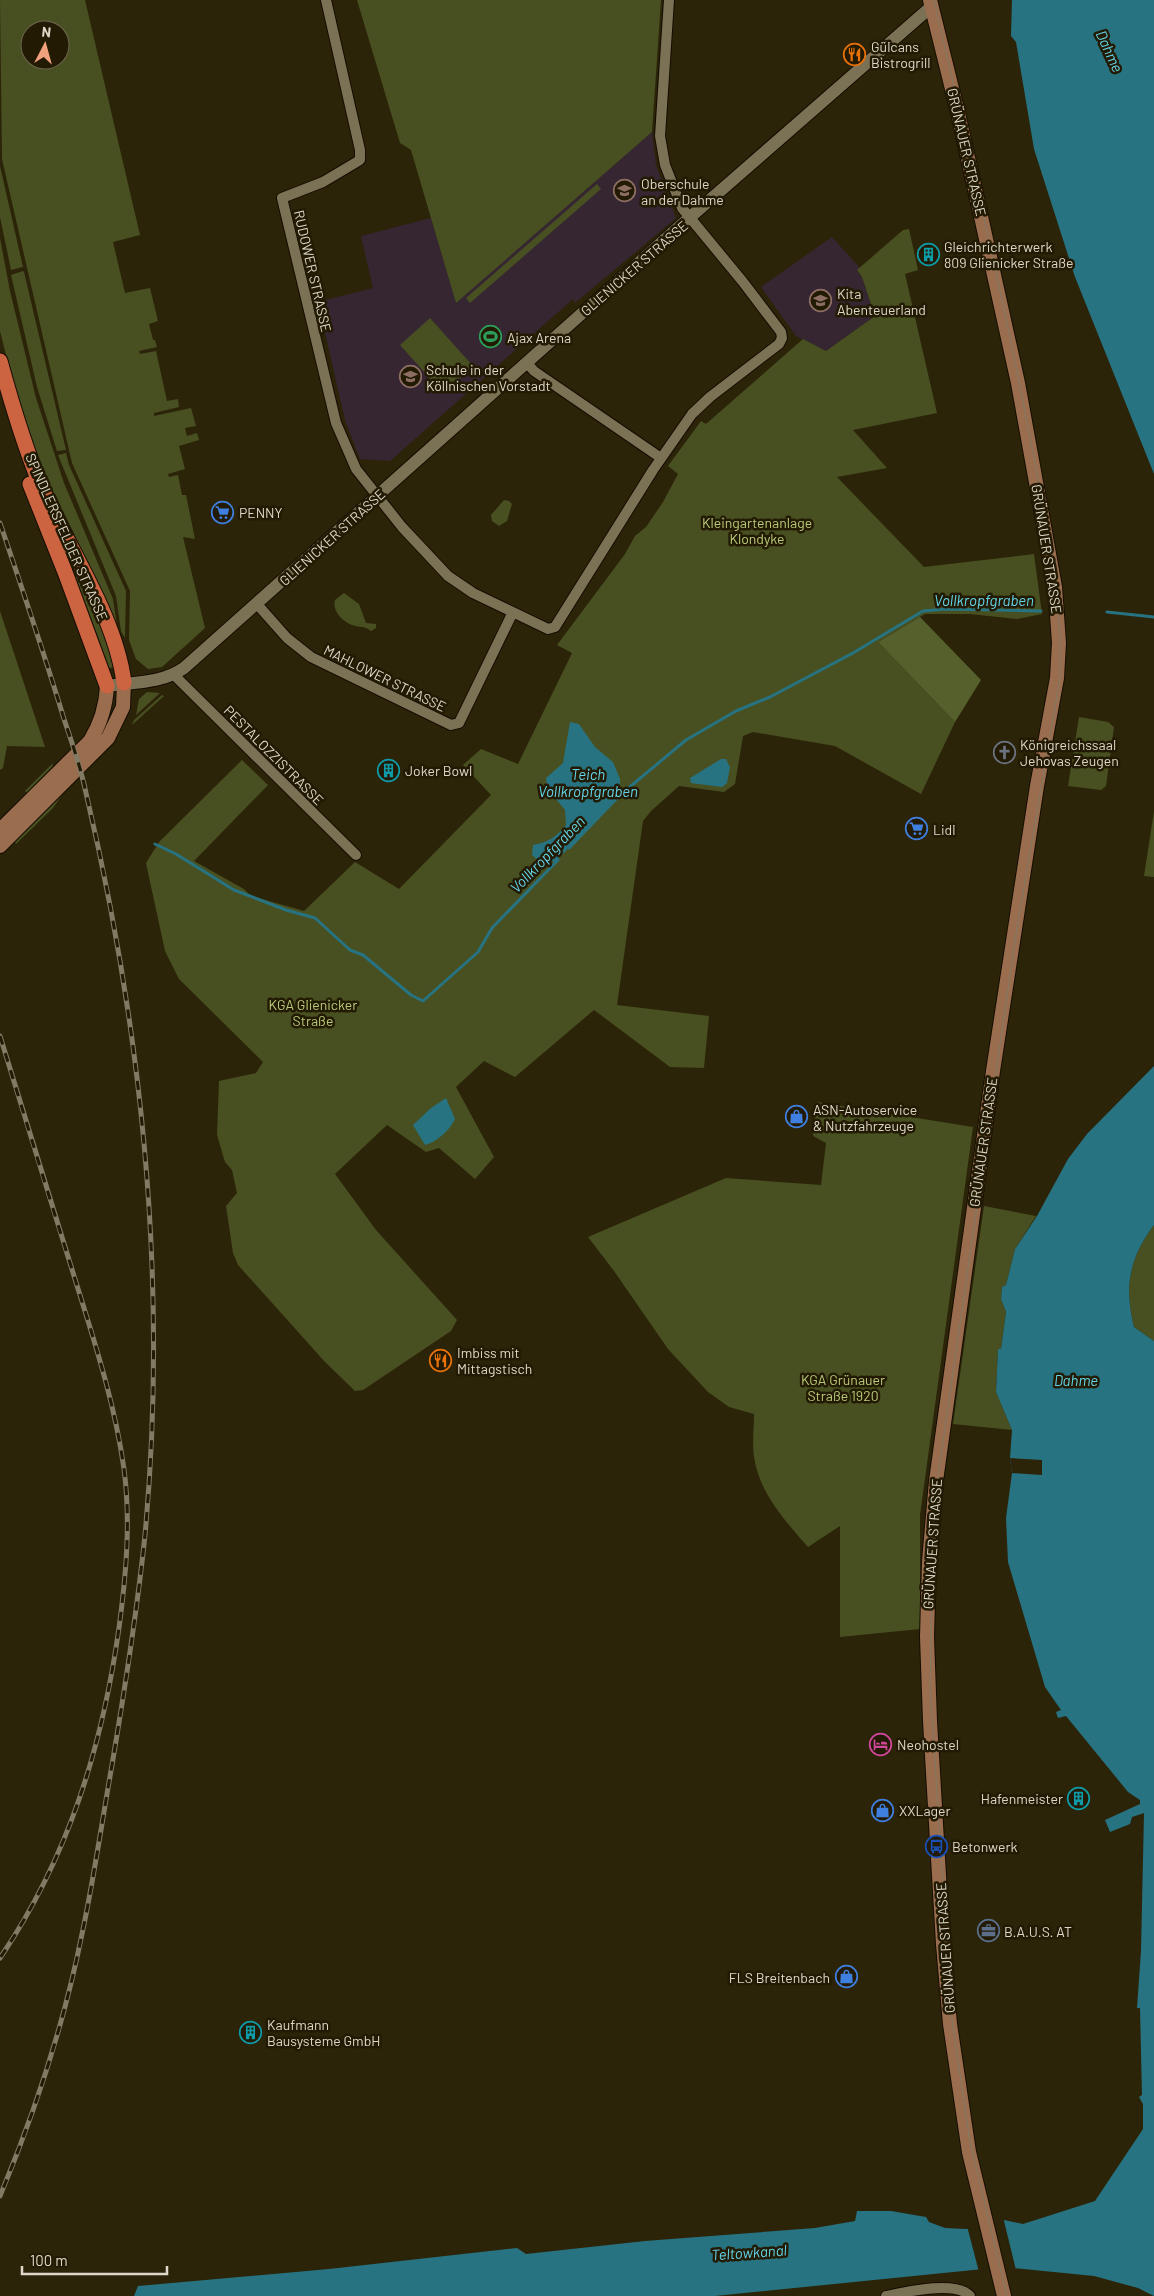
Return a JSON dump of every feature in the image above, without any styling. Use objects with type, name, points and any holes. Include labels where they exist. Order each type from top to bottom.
[{"type":"highway","name":"SPINDLERSFELDER STRASSE","points":[[0,361],[22,438],[43,491],[94,594],[115,645],[124,683]]},
{"type":"highway","name":"SPINDLERSFELDER STRASSE","points":[[0,400],[10,434],[65,572],[107,686]]},
{"type":"main road","name":"GRÜNAUER STRASSE","points":[[931,3],[958,113],[1018,383],[1055,587],[1059,643],[1057,678],[1036,794],[993,1071],[936,1481],[929,1562],[927,1637],[930,1721],[944,1952],[959,2090],[978,2191],[1004,2295]]},
{"type":"main road","points":[[0,846],[108,738],[123,707],[124,683]]},
{"type":"main road","points":[[0,830],[90,741],[99,726],[105,710],[107,686]]},
{"type":"street","name":"RUDOWER STRASSE","points":[[326,0],[360,150],[360,160],[322,182],[282,198],[336,424],[356,469],[376,497]]},
{"type":"street","points":[[376,497],[420,548],[448,576],[473,593],[548,629],[555,627],[661,458],[700,405],[779,344],[782,338],[780,332],[747,287],[680,204],[665,165],[660,145],[669,0]]},
{"type":"street","name":"GLIENICKER STRASSE","points":[[107,686],[149,682],[174,675],[257,604],[931,3]]},
{"type":"street","points":[[527,363],[534,372],[661,458]]},
{"type":"street","name":"MAHLOWER STRASSE","points":[[257,604],[286,638],[311,657],[451,726],[459,723],[513,612]]},
{"type":"street","name":"PESTALOZZISTRASSE","points":[[174,675],[356,855]]},
{"type":"street","points":[[886,2296],[924,2288],[961,2290],[970,2296]]},
{"type":"shaded area","name":"Schule in der Köllnischen Vorstadt","points":[[652,132],[656,165],[676,218],[575,303],[573,299],[390,461],[360,459],[345,420],[318,302],[373,288],[361,236],[431,218],[456,302]]},
{"type":"shaded area","name":"Kita Abenteuerland","points":[[832,237],[860,268],[857,271],[862,277],[875,316],[826,351],[796,336],[761,287]]},
{"type":"green space","points":[[0,0],[85,0],[140,235],[113,242],[125,293],[150,288],[158,321],[149,324],[157,347],[139,351],[140,354],[156,351],[167,401],[178,399],[179,407],[154,413],[154,416],[191,408],[196,426],[185,428],[187,436],[197,433],[199,440],[179,446],[185,469],[168,474],[169,477],[178,475],[182,495],[186,495],[195,539],[183,537],[205,628],[162,667],[148,669],[136,659],[129,640],[130,591],[72,463],[2,159]]},
{"type":"green space","points":[[357,0],[661,0],[652,132],[456,303],[411,150],[400,143]]},
{"type":"green space","points":[[0,166],[23,267],[11,270],[0,217]]},
{"type":"green space","points":[[597,184],[601,189],[470,303],[466,298]]},
{"type":"green space","points":[[909,229],[918,270],[905,274],[937,413],[853,430],[887,468],[837,477],[924,567],[1034,554],[1042,614],[1017,619],[970,614],[925,614],[878,642],[955,722],[921,794],[835,746],[753,732],[743,736],[735,784],[724,792],[679,786],[651,811],[643,821],[617,1005],[709,1016],[704,1068],[670,1067],[594,1010],[515,1077],[484,1061],[456,1087],[494,1157],[475,1179],[439,1148],[426,1152],[387,1125],[335,1174],[376,1230],[457,1320],[451,1331],[363,1390],[355,1391],[325,1362],[238,1265],[233,1253],[226,1206],[237,1193],[232,1170],[225,1162],[217,1135],[219,1081],[256,1073],[263,1062],[179,979],[165,951],[146,863],[159,842],[242,760],[268,785],[194,861],[244,889],[251,896],[304,911],[355,862],[399,889],[491,795],[463,765],[481,749],[518,764],[572,653],[557,645],[625,554],[635,536],[646,527],[663,502],[678,474],[668,466],[701,421],[706,424],[803,339],[826,351],[875,316],[862,277],[857,270],[903,230]]},
{"type":"green space","points":[[0,238],[10,291],[36,398],[64,483],[113,599],[119,639],[94,574],[48,481],[30,437],[13,383],[0,331]]},
{"type":"green space","points":[[23,271],[66,450],[57,451],[37,387],[11,275]]},
{"type":"green space","points":[[430,318],[473,366],[443,393],[400,345]]},
{"type":"green space","points":[[66,453],[69,465],[126,591],[125,638],[121,631],[116,596],[58,455]]},
{"type":"green space","points":[[504,500],[512,504],[507,521],[499,526],[492,521],[491,515]]},
{"type":"green space","points":[[64,545],[92,600],[116,667],[109,668]]},
{"type":"green space","points":[[344,593],[359,604],[366,623],[376,624],[376,628],[371,631],[352,625],[341,618],[336,612],[334,604],[335,600]]},
{"type":"green space","points":[[0,611],[45,747],[7,746],[3,768],[0,770]]},
{"type":"green space","points":[[920,617],[981,680],[955,722],[878,642]]},
{"type":"green space","points":[[147,692],[160,693],[136,715],[139,699]]},
{"type":"green space","points":[[162,695],[164,696],[132,725],[134,720]]},
{"type":"green space","points":[[1079,717],[1108,722],[1114,727],[1106,786],[1101,790],[1068,786]]},
{"type":"green space","points":[[53,763],[52,767],[27,793],[25,791]]},
{"type":"green space","points":[[62,795],[53,808],[16,844],[15,842]]},
{"type":"green space","points":[[1154,811],[1154,877],[1144,876]]},
{"type":"green space","name":"KGA Grünauer Straße 1920","points":[[817,1102],[973,1127],[920,1515],[920,1629],[840,1637],[840,1526],[808,1547],[799,1537],[774,1505],[761,1482],[753,1452],[754,1414],[729,1407],[708,1392],[668,1349],[588,1237],[726,1178],[821,1185],[826,1143],[813,1136]]},
{"type":"green space","points":[[984,1206],[1036,1216],[1015,1249],[1006,1285],[1002,1287],[1001,1299],[1006,1312],[1001,1349],[998,1349],[996,1392],[1012,1430],[953,1424]]},
{"type":"green space","points":[[1154,1225],[1154,1341],[1134,1327],[1129,1299],[1129,1286],[1134,1261]]},
{"type":"water","name":"Dahme","points":[[1012,0],[1154,0],[1154,474],[1075,277],[1034,149],[1016,42],[1011,36]]},
{"type":"water","name":"Teich Vollkropfgraben","points":[[570,722],[579,724],[595,747],[613,762],[620,779],[620,795],[556,861],[542,864],[532,855],[533,845],[552,838],[566,825],[565,810],[547,788],[546,778],[563,763]]},
{"type":"water","points":[[721,759],[726,759],[730,767],[727,783],[722,787],[691,783],[690,778]]},
{"type":"water","name":"Dahme","points":[[1154,1066],[1154,1225],[1134,1261],[1129,1286],[1129,1299],[1134,1327],[1154,1341],[1154,2296],[1138,2288],[1094,2276],[1003,2267],[715,2296],[134,2296],[138,2286],[329,2269],[517,2248],[526,2254],[645,2241],[815,2228],[855,2221],[857,2211],[891,2211],[926,2217],[929,2222],[945,2228],[966,2229],[1004,2220],[1023,2224],[1095,2201],[1143,2129],[1143,2104],[1139,2097],[1142,2095],[1140,2008],[1137,2008],[1141,1951],[1144,1813],[1132,1817],[1130,1824],[1110,1832],[1105,1820],[1140,1804],[1140,1800],[1128,1792],[1066,1716],[1058,1718],[1056,1712],[1061,1710],[1045,1687],[1008,1562],[1006,1518],[1012,1473],[1010,1458],[1012,1430],[996,1392],[998,1349],[1001,1349],[1006,1312],[1001,1299],[1002,1287],[1006,1285],[1015,1249],[1037,1216],[1068,1159],[1087,1134]]},
{"type":"water","points":[[446,1098],[455,1119],[443,1135],[425,1145],[413,1125],[431,1108]]},
{"type":"pier","points":[[1010,1458],[1042,1460],[1042,1475],[1012,1473]]},
{"type":"pier","points":[[1003,2217],[1016,2270],[1003,2269],[979,2272],[967,2226]]},
{"type":"waterway","name":"Vollkropfgraben","points":[[569,848],[620,795],[686,740],[736,711],[770,697],[853,653],[923,611],[946,609],[1041,611]]},
{"type":"waterway","name":"Vollkropfgraben","points":[[1107,612],[1154,617]]},
{"type":"waterway","name":"Vollkropfgraben","points":[[155,844],[176,854],[234,890],[286,910],[315,918],[350,950],[363,955],[411,995],[423,1001],[478,952],[492,928],[558,860]]},
{"type":"tram line","points":[[934,0],[995,269],[1029,432],[1051,554],[1059,616],[1060,647],[1060,678],[1016,934],[938,1477],[933,1544],[930,1685],[952,2020],[970,2142],[1007,2296]]},
{"type":"railway","points":[[0,523],[79,765],[106,884],[136,1068],[146,1161],[154,1348],[151,1442],[142,1564],[126,1679],[90,1892],[67,2001],[37,2100],[0,2196]]},
{"type":"railway","points":[[0,1036],[94,1339],[108,1391],[120,1443],[127,1509],[126,1569],[119,1628],[112,1673],[92,1759],[79,1800],[45,1881],[24,1920],[0,1958]]},
{"type":"place","name":"Gülcans Bistrogrill","points":[[855,54]]},
{"type":"place","name":"Oberschule an der Dahme","points":[[625,191]]},
{"type":"place","name":"Gleichrichterwerk 809 Glienicker Straße","points":[[928,254]]},
{"type":"place","name":"Kita Abenteuerland","points":[[821,301]]},
{"type":"place","name":"Ajax Arena","points":[[491,337]]},
{"type":"place","name":"Schule in der Köllnischen Vorstadt","points":[[410,377]]},
{"type":"place","name":"PENNY","points":[[223,512]]},
{"type":"place","name":"Königreichssaal Jehovas Zeugen","points":[[1004,752]]},
{"type":"place","name":"Joker Bowl","points":[[389,770]]},
{"type":"place","name":"Lidl","points":[[917,829]]},
{"type":"place","name":"ASN-Autoservice & Nutzfahrzeuge","points":[[797,1117]]},
{"type":"place","name":"Imbiss mit Mittagstisch","points":[[441,1360]]},
{"type":"place","name":"Neohostel","points":[[881,1744]]},
{"type":"place","name":"Hafenmeister","points":[[1079,1798]]},
{"type":"place","name":"XXLager","points":[[883,1810]]},
{"type":"place","name":"Betonwerk","points":[[936,1846]]},
{"type":"place","name":"B.A.U.S. AT","points":[[988,1931]]},
{"type":"place","name":"FLS Breitenbach","points":[[846,1977]]},
{"type":"place","name":"Kaufmann Bausysteme GmbH","points":[[251,2032]]},
{"type":"park label","name":"Kleingartenanlage Klondyke","points":[[757,530]]},
{"type":"park label","name":"KGA Glienicker Straße","points":[[313,1012]]},
{"type":"water label","name":"Teltowkanal","points":[[749,2252]]}]
